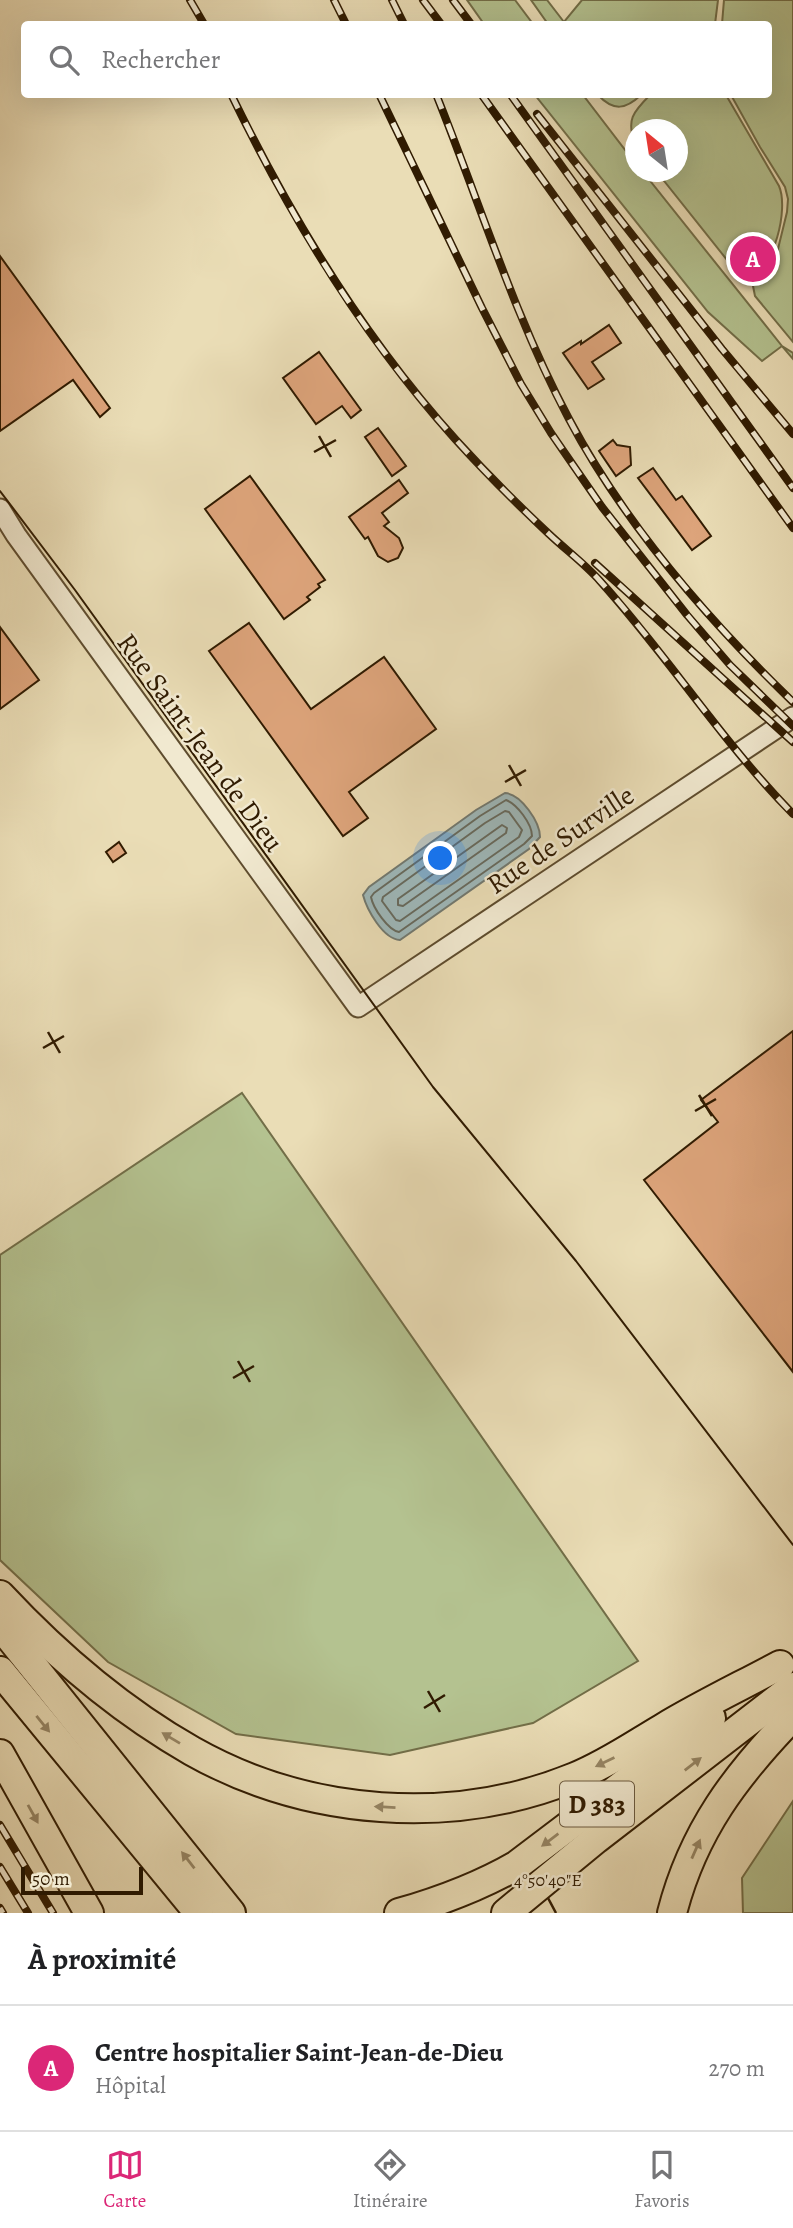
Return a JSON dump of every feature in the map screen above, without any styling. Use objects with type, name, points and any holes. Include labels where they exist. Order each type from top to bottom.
[{"type":"highway","points":[[0,1595],[55,1650],[103,1691],[152,1727],[194,1752],[244,1776],[292,1793],[381,1808],[477,1804],[534,1791],[575,1777],[625,1753],[663,1728],[788,1669]]},
{"type":"highway","points":[[0,1625],[230,1913]]},
{"type":"highway","name":"D 383","points":[[399,1913],[460,1894],[517,1865],[788,1669]]},
{"type":"highway","name":"D 383","points":[[506,1913],[596,1839],[788,1669]]},
{"type":"highway","points":[[0,1671],[198,1913]]},
{"type":"highway","points":[[672,1913],[696,1847],[718,1805],[755,1756],[793,1716]]},
{"type":"highway","points":[[0,1754],[89,1913]]},
{"type":"street","name":"Rue Saint-Jean de Dieu","points":[[0,509],[16,536],[358,1007]]},
{"type":"street","name":"Rue de Surville","points":[[358,1007],[793,716]]},
{"type":"green space","points":[[467,0],[515,0],[531,21],[482,21]]},
{"type":"green space","points":[[531,0],[547,0],[563,21],[546,21]]},
{"type":"green space","points":[[582,0],[718,0],[715,21],[565,21]]},
{"type":"green space","points":[[724,0],[793,0],[793,342],[755,296],[753,286],[771,267],[777,253],[788,199],[785,187],[733,98],[772,98],[772,21],[722,21]]},
{"type":"green space","points":[[537,98],[585,98],[625,150],[625,182],[651,182],[782,346],[762,361],[708,312]]},
{"type":"green space","points":[[602,98],[637,98],[620,107]]},
{"type":"green space","points":[[647,98],[728,98],[779,186],[782,196],[781,223],[777,237],[759,273],[750,279],[739,275],[665,182],[688,182],[688,119],[632,119]]},
{"type":"green space","points":[[782,346],[793,353],[793,359]]},
{"type":"green space","points":[[242,1093],[638,1661],[533,1723],[390,1755],[236,1734],[108,1662],[0,1560],[0,1255]]},
{"type":"green space","points":[[793,1801],[793,1913],[743,1913],[742,1878]]},
{"type":"water","points":[[505,793],[523,803],[537,824],[540,837],[529,849],[400,940],[388,935],[372,916],[365,901],[363,895],[369,887],[476,810]]},
{"type":"building","points":[[0,256],[110,408],[100,417],[73,380],[0,431]]},
{"type":"building","points":[[609,325],[621,343],[592,362],[604,379],[588,389],[563,353]]},
{"type":"building","points":[[319,352],[361,410],[351,418],[342,406],[316,424],[283,378]]},
{"type":"building","points":[[378,428],[406,466],[392,476],[365,437]]},
{"type":"building","points":[[613,440],[617,445],[630,447],[631,465],[616,476],[599,451]]},
{"type":"building","points":[[653,468],[676,500],[682,496],[711,536],[692,550],[638,478]]},
{"type":"building","points":[[250,476],[325,580],[307,597],[310,600],[284,619],[205,509]]},
{"type":"building","points":[[399,480],[408,493],[382,513],[389,522],[384,526],[399,538],[403,548],[398,558],[388,562],[378,556],[368,537],[365,539],[349,517]]},
{"type":"building","points":[[249,623],[311,709],[384,657],[436,729],[349,792],[368,818],[343,836],[209,651]]},
{"type":"building","points":[[0,627],[39,680],[0,709]]},
{"type":"building","points":[[119,842],[126,853],[113,862],[106,852]]},
{"type":"building","points":[[793,1031],[793,1372],[644,1180],[718,1122],[701,1100]]},
{"type":"tram line","points":[[0,491],[75,590],[433,1087],[576,1261],[793,1545]]},
{"type":"railway","points":[[190,0],[202,21]]},
{"type":"railway","points":[[334,0],[344,21]]},
{"type":"railway","points":[[392,0],[402,21]]},
{"type":"railway","points":[[423,0],[439,21]]},
{"type":"railway","points":[[453,0],[469,21]]},
{"type":"railway","points":[[233,98],[278,186],[331,275],[422,401],[537,523],[600,581],[742,758],[793,814]]},
{"type":"railway","points":[[381,98],[482,308],[521,384],[551,433],[602,507],[687,615],[730,665],[793,726]]},
{"type":"railway","points":[[438,98],[531,340],[591,458],[615,496],[670,569],[730,638],[793,702]]},
{"type":"railway","points":[[484,98],[793,528]]},
{"type":"railway","points":[[513,98],[793,488]]},
{"type":"railway","points":[[537,114],[722,349],[793,434]]},
{"type":"railway","points":[[595,563],[793,742]]},
{"type":"railway","points":[[0,1825],[53,1913]]},
{"type":"railway","points":[[0,1867],[28,1913]]},
{"type":"railway","points":[[0,1908],[3,1913]]},
{"type":"place","name":"Centre hospitalier Saint-Jean-de-Dieu","points":[[753,259]]}]
